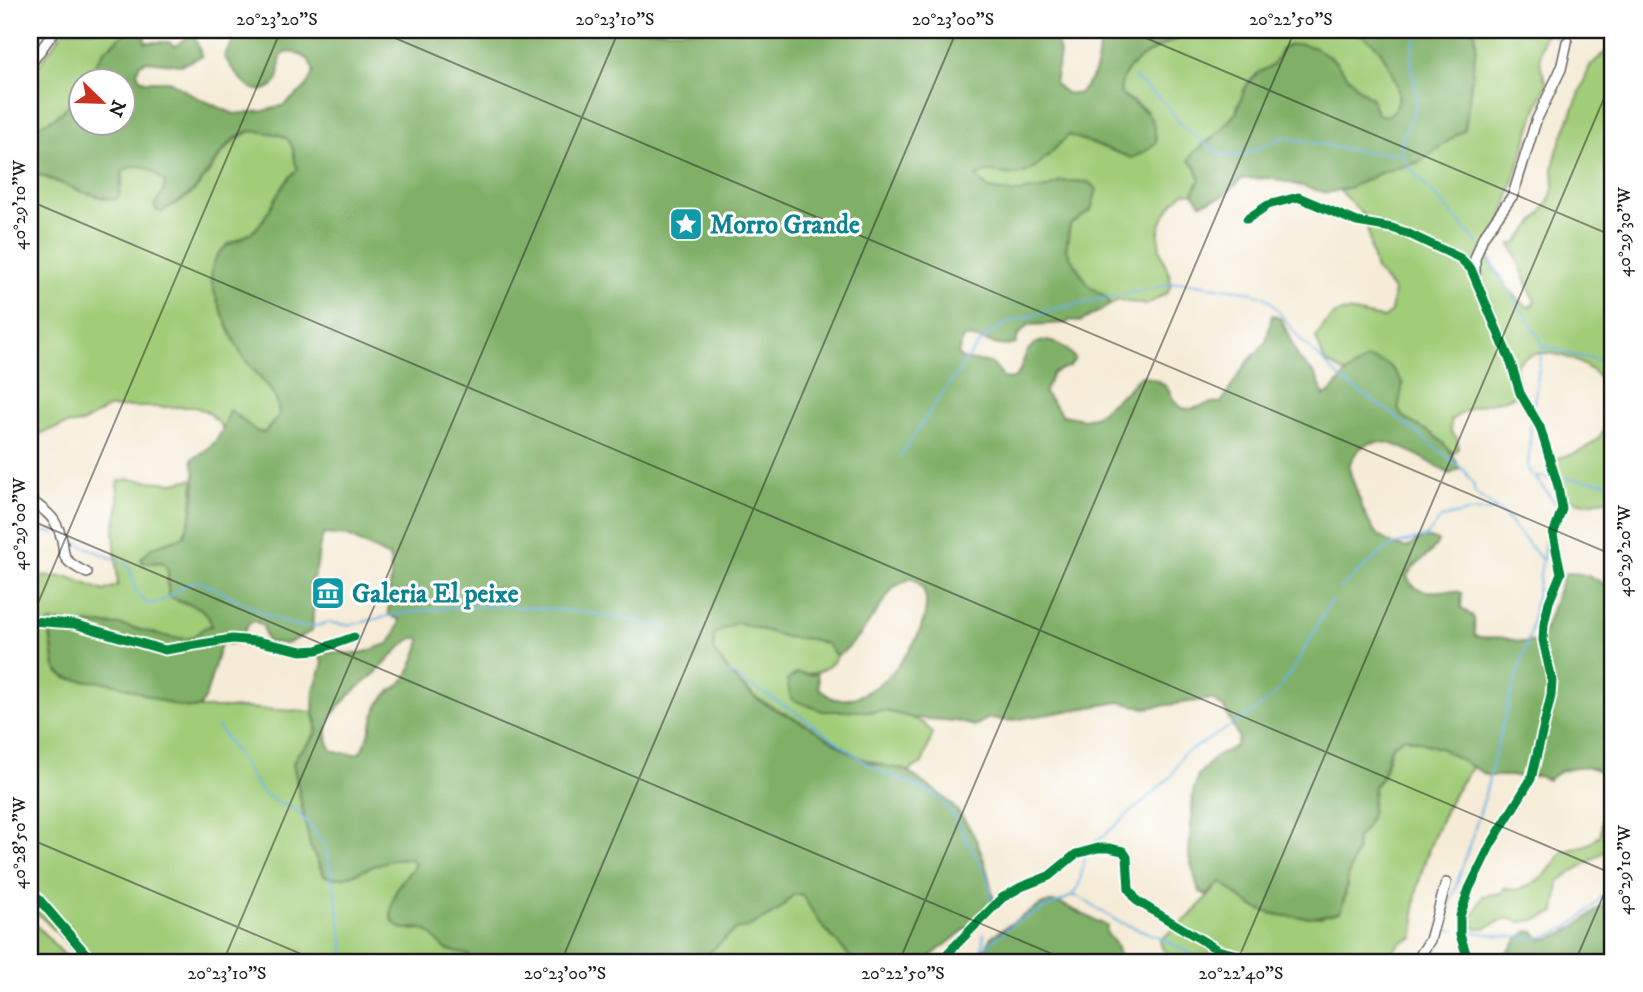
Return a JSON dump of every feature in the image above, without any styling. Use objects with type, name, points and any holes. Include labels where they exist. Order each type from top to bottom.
[{"type":"street","points":[[30,65],[55,30]]},
{"type":"street","points":[[1475,279],[1475,259],[1483,237],[1513,195],[1535,121],[1561,69],[1567,42]]},
{"type":"street","points":[[1247,219],[1268,205],[1298,197],[1357,222],[1392,228],[1460,258],[1471,269],[1511,363],[1520,393],[1539,428],[1562,501],[1553,536],[1561,573],[1549,602],[1543,640],[1552,681],[1551,696],[1531,779],[1490,846],[1469,889],[1460,916],[1460,935],[1469,962]]},
{"type":"street","points":[[30,499],[57,524],[65,558],[87,573]]},
{"type":"street","points":[[30,621],[83,626],[165,650],[232,639],[302,651],[317,650],[354,637]]},
{"type":"street","points":[[939,962],[1002,898],[1031,882],[1049,876],[1076,854],[1109,848],[1123,851],[1127,857],[1129,889],[1138,901],[1218,950],[1264,962]]},
{"type":"street","points":[[1416,962],[1430,940],[1446,883]]},
{"type":"street","points":[[30,889],[93,962]]},
{"type":"green space","points":[[64,30],[129,30],[105,50],[94,66],[66,66],[66,108],[58,117],[46,124],[30,128],[30,78]]},
{"type":"green space","points":[[129,30],[144,30],[145,42],[168,42],[175,46],[190,35],[195,38],[202,56],[181,65],[146,61],[140,64],[137,72],[140,79],[169,81],[234,114],[264,111],[284,105],[305,88],[314,72],[309,60],[290,52],[284,54],[281,59],[277,81],[273,86],[262,90],[249,86],[237,75],[224,56],[233,41],[244,37],[250,30],[1054,30],[1060,53],[1055,84],[1066,93],[1078,94],[1094,73],[1099,49],[1099,30],[1193,30],[1136,62],[1127,71],[1122,82],[1121,94],[1146,113],[1153,123],[1156,142],[1146,151],[1132,158],[1069,135],[1037,166],[1022,174],[992,172],[976,176],[988,189],[1013,193],[1047,188],[1061,181],[1088,182],[1097,189],[1091,210],[1070,225],[1066,249],[1089,286],[1106,297],[1110,305],[1080,322],[1070,320],[1067,323],[1028,325],[1018,335],[1016,344],[1001,345],[963,338],[958,354],[962,359],[990,363],[1003,378],[1009,379],[1014,378],[1020,371],[1032,346],[1046,341],[1059,344],[1075,359],[1070,366],[1053,373],[1044,393],[1063,415],[1083,419],[1094,417],[1140,376],[1163,384],[1175,402],[1183,408],[1221,403],[1245,365],[1266,342],[1272,315],[1281,319],[1299,359],[1316,375],[1324,396],[1334,389],[1348,372],[1366,359],[1389,365],[1403,384],[1398,409],[1400,413],[1444,444],[1459,469],[1450,474],[1416,454],[1389,443],[1376,442],[1365,445],[1351,462],[1351,475],[1369,523],[1375,531],[1393,544],[1406,548],[1424,538],[1438,541],[1431,552],[1410,571],[1407,576],[1411,584],[1424,591],[1462,593],[1461,607],[1474,618],[1475,636],[1527,642],[1541,640],[1566,573],[1592,577],[1613,592],[1613,814],[1607,780],[1594,769],[1562,771],[1548,780],[1539,776],[1488,776],[1442,749],[1405,737],[1393,745],[1382,777],[1374,786],[1371,815],[1365,829],[1357,838],[1340,912],[1307,917],[1273,914],[1248,904],[1221,882],[1207,895],[1198,888],[1189,857],[1193,793],[1198,775],[1216,756],[1235,747],[1239,738],[1224,708],[1212,699],[1145,708],[1120,702],[1008,721],[989,718],[975,726],[956,721],[913,718],[886,711],[822,711],[791,699],[787,681],[797,673],[817,673],[819,688],[832,698],[852,698],[872,689],[892,673],[908,652],[920,629],[926,608],[923,590],[911,578],[894,587],[860,635],[836,656],[827,644],[811,639],[786,637],[737,622],[714,634],[714,652],[739,683],[763,703],[803,722],[864,760],[907,771],[954,807],[965,820],[981,851],[995,906],[923,962],[855,962],[822,926],[801,894],[793,895],[778,911],[767,917],[748,927],[735,930],[698,962],[617,962],[607,957],[597,962],[465,962],[469,955],[446,949],[426,930],[404,929],[393,921],[391,909],[394,897],[415,864],[411,859],[388,861],[336,878],[325,876],[310,846],[293,763],[298,753],[312,741],[317,730],[313,712],[314,690],[323,663],[319,656],[322,651],[360,653],[388,644],[394,637],[400,620],[389,615],[389,557],[348,536],[324,534],[316,571],[310,583],[314,596],[312,631],[287,644],[267,642],[263,626],[254,621],[248,624],[239,642],[227,644],[222,641],[205,698],[199,708],[165,702],[110,683],[72,679],[59,673],[55,667],[49,622],[121,625],[173,638],[191,638],[206,627],[212,626],[200,608],[168,596],[168,571],[163,562],[143,563],[141,559],[152,547],[183,537],[194,499],[192,459],[217,439],[230,410],[256,431],[264,433],[279,416],[271,391],[244,358],[236,343],[217,299],[211,275],[219,253],[255,230],[285,183],[298,169],[288,140],[276,134],[248,131],[227,145],[193,191],[162,212],[156,210],[154,205],[163,192],[165,183],[156,174],[141,166],[123,171],[119,196],[115,200],[82,192],[30,170],[30,128],[47,122],[66,107],[66,136],[136,136],[136,66],[94,66],[105,50]],"holes":[[[413,638],[419,638],[421,641],[410,671],[379,704],[368,737],[358,754],[332,750],[327,738],[333,714],[404,645]]]},
{"type":"green space","points":[[1193,30],[1351,30],[1368,39],[1382,53],[1397,87],[1397,104],[1393,112],[1386,117],[1377,114],[1372,99],[1356,86],[1334,60],[1313,47],[1273,65],[1238,104],[1236,113],[1224,128],[1193,153],[1189,161],[1196,167],[1200,179],[1193,193],[1184,192],[1169,209],[1160,225],[1159,244],[1170,279],[1168,292],[1146,305],[1118,300],[1110,305],[1106,297],[1089,286],[1066,249],[1070,224],[1078,220],[1088,182],[1061,181],[1047,188],[1013,193],[988,189],[975,176],[989,170],[1017,175],[1049,155],[1053,148],[1069,135],[1132,158],[1147,111],[1121,94],[1127,71],[1147,54]]},
{"type":"green space","points":[[1351,30],[1475,30],[1476,46],[1465,129],[1419,162],[1382,172],[1351,187],[1327,193],[1271,178],[1242,179],[1222,197],[1201,203],[1193,193],[1200,179],[1196,167],[1189,161],[1193,153],[1212,139],[1236,113],[1246,85],[1259,72],[1273,65],[1281,50],[1289,45],[1313,47],[1334,60],[1356,86],[1372,99],[1377,114],[1386,116],[1393,111],[1397,104],[1397,87],[1386,60],[1372,42]]},
{"type":"green space","points":[[1475,30],[1547,30],[1540,56],[1547,83],[1500,225],[1499,239],[1495,239],[1487,252],[1504,283],[1518,299],[1530,307],[1535,302],[1511,244],[1516,244],[1541,214],[1550,198],[1557,151],[1590,66],[1613,45],[1613,400],[1599,376],[1571,359],[1540,353],[1527,357],[1516,365],[1516,395],[1468,409],[1451,421],[1451,432],[1457,438],[1458,449],[1454,453],[1402,417],[1398,409],[1400,401],[1361,366],[1346,373],[1325,362],[1316,338],[1331,317],[1338,313],[1352,312],[1384,318],[1391,312],[1394,291],[1376,270],[1366,218],[1339,190],[1382,172],[1419,162],[1465,129],[1476,46]]},
{"type":"green space","points":[[253,131],[276,133],[286,138],[293,147],[299,169],[286,182],[256,228],[226,245],[243,356],[278,401],[279,416],[264,433],[256,432],[230,411],[223,430],[208,412],[195,407],[108,408],[82,423],[65,425],[30,437],[30,387],[35,381],[30,372],[30,170],[105,199],[122,184],[123,171],[141,166],[156,174],[165,183],[156,202],[162,212],[195,190],[224,151],[242,136]]},
{"type":"green space","points":[[1613,408],[1613,499],[1586,503],[1568,500],[1556,468],[1556,460],[1585,449],[1596,440],[1609,422]]},
{"type":"green space","points":[[127,479],[173,483],[194,479],[191,515],[183,537],[152,547],[143,563],[163,562],[168,571],[167,586],[179,602],[204,612],[212,627],[191,638],[173,638],[121,625],[80,624],[49,630],[58,673],[68,679],[99,680],[116,684],[188,708],[313,712],[316,721],[314,734],[293,763],[310,846],[324,876],[345,877],[387,861],[411,859],[415,864],[398,887],[391,920],[413,930],[423,929],[444,947],[469,955],[465,962],[85,962],[30,905],[30,576],[69,577],[104,591],[118,585],[114,530],[119,503],[117,484]]},
{"type":"green space","points":[[737,622],[786,637],[811,639],[827,644],[837,657],[829,666],[815,673],[797,673],[787,681],[868,712],[886,711],[909,716],[923,723],[933,733],[922,763],[908,771],[861,758],[758,699],[734,678],[714,652],[714,634]]},
{"type":"green space","points":[[1405,737],[1442,749],[1474,766],[1454,794],[1429,849],[1415,901],[1413,938],[1400,944],[1385,962],[1186,962],[1173,958],[1166,952],[1160,940],[1189,917],[1221,882],[1250,905],[1263,911],[1322,917],[1345,899],[1349,873],[1357,851],[1357,838],[1370,814],[1374,786],[1382,777],[1394,744]]},
{"type":"green space","points":[[1610,804],[1613,814],[1613,846],[1559,881],[1555,912],[1539,919],[1520,922],[1507,918],[1485,928],[1474,928],[1473,915],[1483,896],[1502,893],[1504,888],[1516,890],[1530,885],[1546,874],[1562,852],[1589,844],[1601,834],[1602,819]]},
{"type":"green space","points":[[802,894],[822,926],[855,962],[698,962],[735,930],[748,927],[793,895]]},
{"type":"green space","points":[[1613,896],[1613,962],[1500,962],[1528,931],[1534,932],[1541,939],[1560,934],[1580,923]]},
{"type":"green space","points":[[1043,904],[1062,904],[1107,926],[1106,932],[1116,945],[1121,962],[969,962],[987,946],[991,937]]},
{"type":"green space","points":[[30,919],[35,924],[71,962],[30,962]]},
{"type":"waterway","points":[[1417,30],[1411,63],[1417,100],[1402,141],[1404,158],[1409,167],[1478,243]]},
{"type":"waterway","points":[[1543,30],[1560,40],[1574,30]]},
{"type":"waterway","points":[[1134,78],[1164,102],[1183,127],[1219,154],[1243,155],[1284,137],[1362,152],[1399,153]]},
{"type":"waterway","points":[[1482,247],[1543,344],[1533,408]]},
{"type":"waterway","points":[[900,457],[977,346],[995,330],[1010,322],[1059,308],[1181,282],[1245,291],[1270,301],[1300,339],[1343,381],[1394,415],[1464,470],[1475,493],[1504,515],[1543,561]]},
{"type":"waterway","points":[[1544,346],[1613,363]]},
{"type":"waterway","points":[[1531,421],[1528,469],[1558,506]]},
{"type":"waterway","points":[[1535,477],[1550,478]]},
{"type":"waterway","points":[[1559,478],[1613,483]]},
{"type":"waterway","points":[[1339,589],[1389,546],[1426,537],[1441,518],[1468,512],[1498,510]]},
{"type":"waterway","points":[[30,529],[55,533]]},
{"type":"waterway","points":[[1430,962],[1482,806],[1511,693],[1530,634],[1546,538],[1550,530]]},
{"type":"waterway","points":[[68,539],[129,566],[137,594],[146,603],[160,601],[191,583],[199,582],[281,621],[297,625],[360,623],[423,610],[503,606],[587,613],[668,628]]},
{"type":"waterway","points":[[1094,844],[1172,776],[1182,755],[1249,715],[1273,697],[1296,665],[1331,600]]},
{"type":"waterway","points":[[730,673],[797,713],[865,762],[939,796],[956,820],[986,874],[991,890],[990,901]]},
{"type":"waterway","points":[[218,726],[262,793],[296,810],[324,843],[335,890],[346,962]]},
{"type":"waterway","points":[[967,962],[1015,922],[1072,896],[1079,885],[1086,854]]},
{"type":"waterway","points":[[1464,931],[1530,938],[1555,933],[1579,920],[1589,911],[1613,880]]},
{"type":"waterway","points":[[1073,896],[1117,921],[1159,937],[1207,962]]},
{"type":"waterway","points":[[1443,930],[1455,930]]},
{"type":"waterway","points":[[982,949],[984,934]]},
{"type":"waterway","points":[[30,953],[40,962]]},
{"type":"cycle path","points":[[1247,219],[1268,205],[1298,197],[1357,222],[1407,233],[1460,258],[1471,269],[1511,363],[1520,393],[1540,427],[1558,486],[1562,509],[1553,535],[1561,573],[1549,602],[1543,640],[1552,681],[1551,696],[1531,779],[1490,846],[1469,889],[1460,916],[1460,935],[1469,962]]},
{"type":"cycle path","points":[[30,621],[74,624],[165,650],[232,639],[302,651],[317,650],[354,637]]},
{"type":"cycle path","points":[[939,962],[1002,898],[1049,876],[1076,854],[1098,848],[1123,851],[1127,857],[1129,889],[1137,901],[1218,950],[1264,962]]},
{"type":"cycle path","points":[[30,889],[93,962]]},
{"type":"place","name":"Morro Grande","points":[[686,224]]},
{"type":"place","name":"Galeria El peixe","points":[[328,593]]}]
